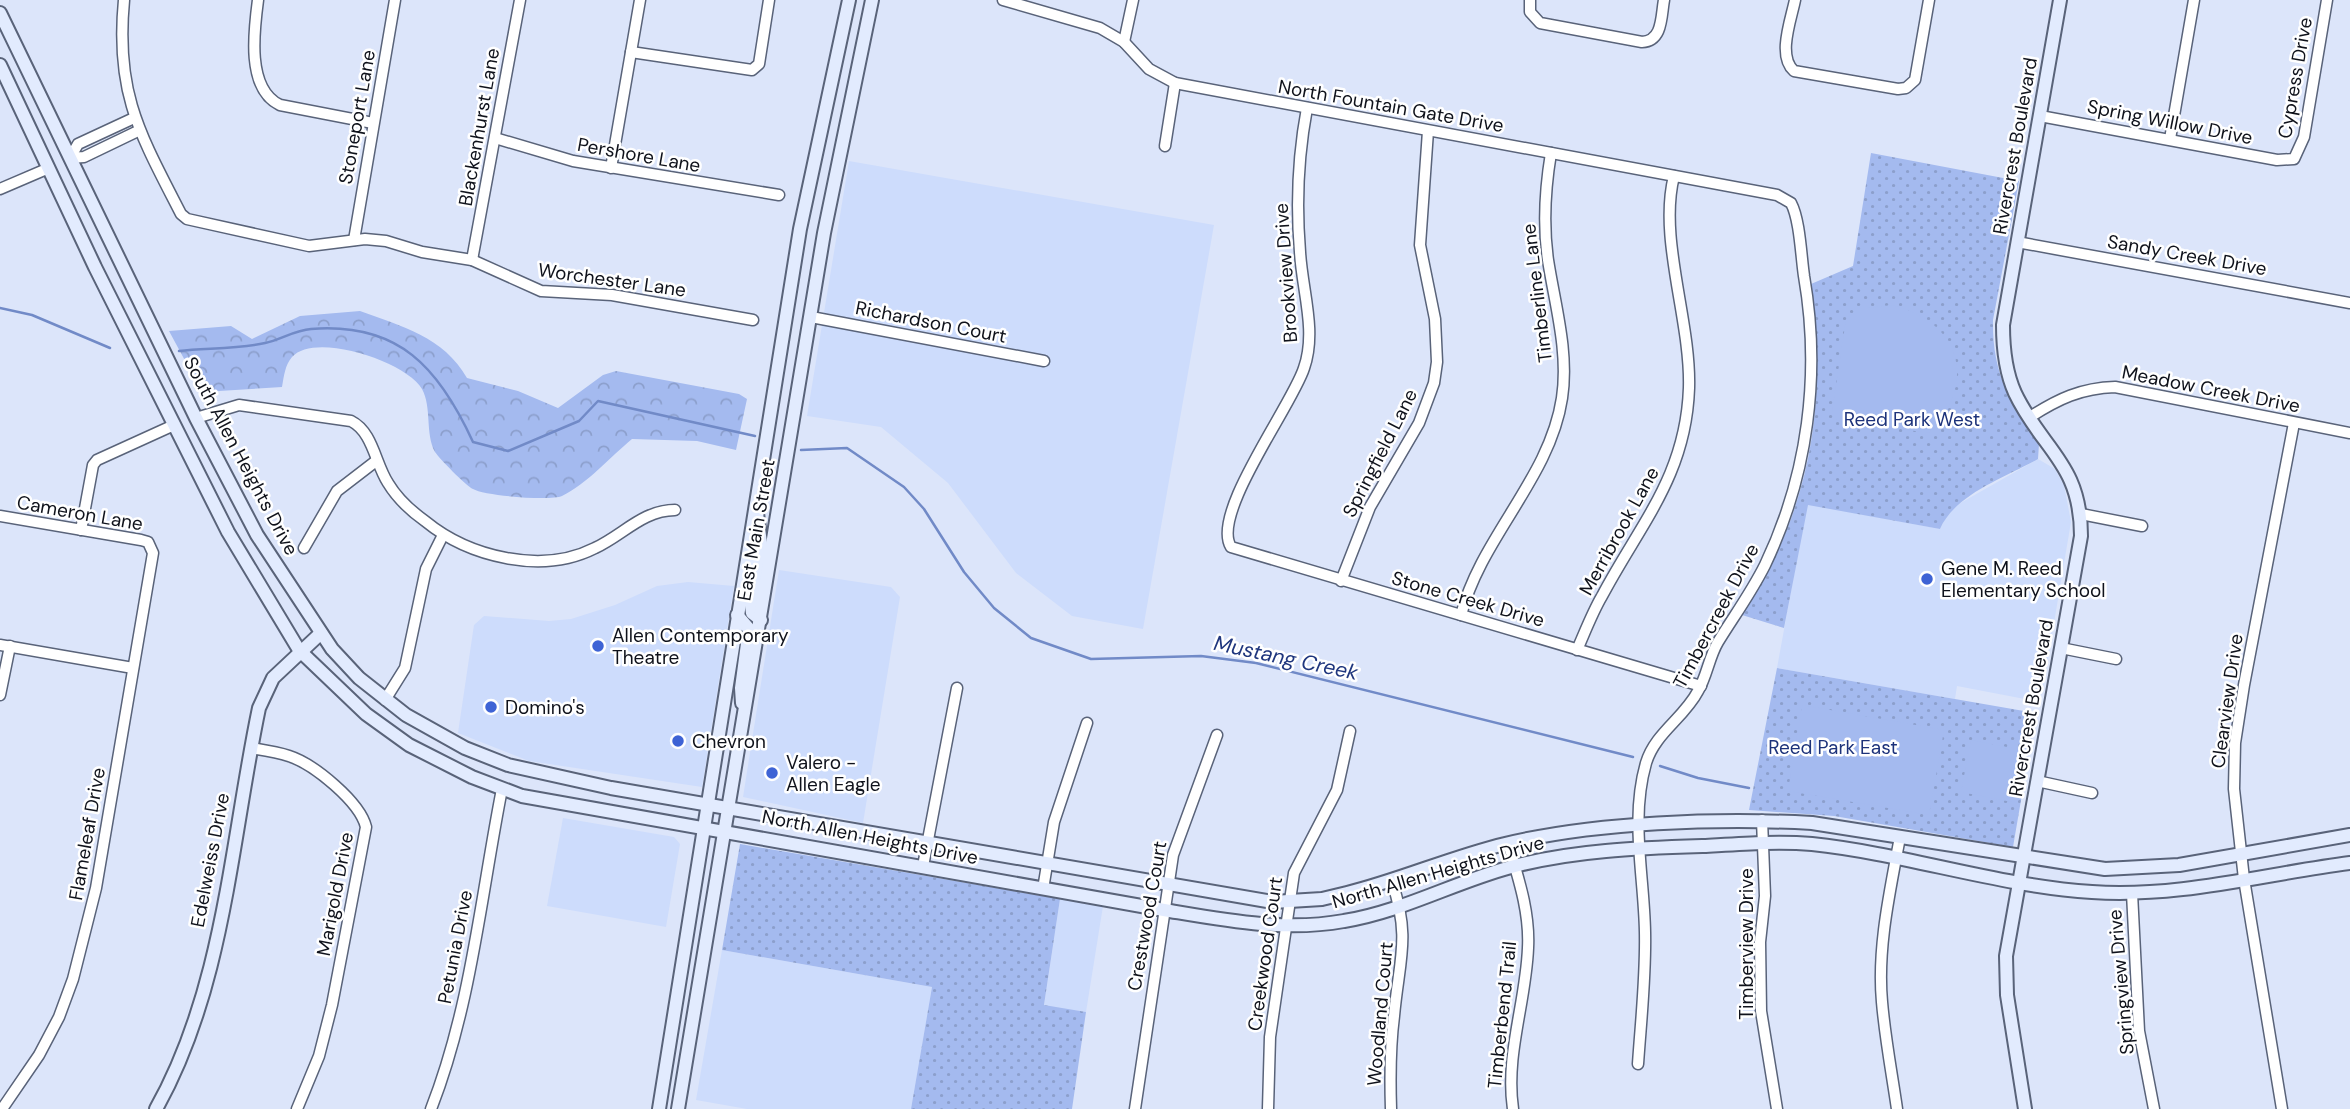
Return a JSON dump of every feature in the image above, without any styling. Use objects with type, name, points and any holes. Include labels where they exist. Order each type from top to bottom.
[{"type":"main road","name":"East Main Street","points":[[659,1109],[800,229],[849,0]]},
{"type":"main road","name":"East Main Street","points":[[678,1109],[824,233],[872,0]]},
{"type":"main road","name":"Rivercrest Boulevard","points":[[2025,1109],[2006,974],[2018,881],[2081,536],[2081,514],[2066,467],[2014,390],[2003,350],[2003,325],[2060,0]]},
{"type":"main road","name":"South Allen Heights Drive","points":[[0,13],[196,418],[257,535],[332,649],[385,700],[430,730],[508,765],[708,806]]},
{"type":"main road","points":[[0,65],[228,532],[299,650],[336,688],[384,728],[446,765],[502,789],[566,805],[705,827]]},
{"type":"main road","points":[[49,168],[70,158]]},
{"type":"main road","points":[[174,425],[196,418]]},
{"type":"main road","points":[[755,506],[761,543],[751,605],[752,613],[761,620]]},
{"type":"main road","points":[[737,615],[749,629],[741,688],[745,713]]},
{"type":"main road","name":"Edelweiss Drive","points":[[156,1109],[177,1064],[205,987],[251,748],[265,692],[273,678],[299,650],[321,633]]},
{"type":"main road","points":[[502,789],[508,765]]},
{"type":"main road","name":"North Allen Heights Drive","points":[[708,806],[1046,861],[1168,886],[1255,900],[1289,902],[1322,899],[1392,881],[1507,843],[1553,834],[1638,827],[1762,820],[1842,826],[2074,866],[2137,869],[2241,855],[2350,835]]},
{"type":"main road","name":"North Allen Heights Drive","points":[[705,827],[1164,910],[1247,924],[1286,926],[1346,921],[1515,866],[1578,854],[1640,849],[1812,844],[2018,881],[2090,892],[2132,893],[2187,889],[2350,863]]},
{"type":"main road","points":[[667,1058],[686,1060]]},
{"type":"street","points":[[70,158],[84,157],[138,131],[121,58],[124,0]]},
{"type":"street","points":[[258,0],[253,52],[268,96],[280,105],[373,123]]},
{"type":"street","name":"Stoneport Lane","points":[[354,240],[395,0]]},
{"type":"street","name":"Blackenhurst Lane","points":[[472,260],[520,0]]},
{"type":"street","points":[[611,168],[640,0]]},
{"type":"street","points":[[631,52],[752,70],[759,64],[769,0]]},
{"type":"street","name":"North Fountain Gate Drive","points":[[1003,0],[1082,21],[1124,42],[1149,69],[1175,83],[1783,196],[1791,203]]},
{"type":"street","points":[[1124,42],[1133,0]]},
{"type":"street","points":[[1530,0],[1530,12],[1540,23],[1642,42],[1652,40],[1659,32],[1664,0]]},
{"type":"street","points":[[1795,0],[1785,52],[1787,63],[1794,71],[1898,89],[1909,86],[1916,76],[1929,0]]},
{"type":"street","points":[[2170,139],[2194,0]]},
{"type":"street","name":"Cypress Drive","points":[[2294,159],[2304,137],[2327,0]]},
{"type":"street","points":[[1165,146],[1175,83]]},
{"type":"street","name":"Brookview Drive","points":[[1228,543],[1227,532],[1255,457],[1298,384],[1308,353],[1309,323],[1299,247],[1298,171],[1307,108]]},
{"type":"street","name":"Spring Willow Drive","points":[[2039,116],[2277,160],[2294,159]]},
{"type":"street","points":[[70,158],[78,144],[134,118]]},
{"type":"street","name":"Worchester Lane","points":[[138,131],[184,216],[199,223],[299,244],[320,245],[354,240],[386,241],[422,252],[472,260],[541,291],[612,295],[753,320]]},
{"type":"street","name":"Springfield Lane","points":[[1341,581],[1370,507],[1419,423],[1434,383],[1437,341],[1435,319],[1420,245],[1428,131]]},
{"type":"street","name":"Pershore Lane","points":[[495,138],[573,161],[779,195]]},
{"type":"street","name":"Timberline Lane","points":[[1461,615],[1465,596],[1486,551],[1543,456],[1562,398],[1564,358],[1548,257],[1545,205],[1551,153]]},
{"type":"street","points":[[0,189],[49,168]]},
{"type":"street","name":"Merribrook Lane","points":[[1577,650],[1602,596],[1658,503],[1675,464],[1683,433],[1689,390],[1689,351],[1671,229],[1669,199],[1674,176]]},
{"type":"street","name":"Timbercreek Drive","points":[[1638,1064],[1645,933],[1638,827],[1641,786],[1651,750],[1659,737],[1684,713],[1701,686],[1718,643],[1740,612],[1765,565],[1801,465],[1808,424],[1812,342],[1806,284],[1791,203]]},
{"type":"street","name":"Sandy Creek Drive","points":[[2017,242],[2350,303]]},
{"type":"street","name":"Richardson Court","points":[[811,317],[1044,361]]},
{"type":"street","name":"Meadow Creek Drive","points":[[2030,417],[2073,393],[2090,388],[2115,387],[2350,433]]},
{"type":"street","points":[[196,418],[239,405],[351,421],[362,426],[389,485],[408,507],[443,535],[483,553],[519,559],[567,558],[593,550],[650,513],[675,510]]},
{"type":"street","name":"Clearview Drive","points":[[2282,1109],[2244,879],[2234,789],[2235,743],[2294,423]]},
{"type":"street","points":[[80,530],[93,465],[97,460],[174,425]]},
{"type":"street","points":[[304,548],[337,491],[376,461]]},
{"type":"street","points":[[2081,514],[2142,526]]},
{"type":"street","name":"Cameron Lane","points":[[0,516],[141,540],[152,547]]},
{"type":"street","points":[[385,700],[405,668],[426,569],[443,535]]},
{"type":"street","name":"Stone Creek Drive","points":[[1228,543],[1235,551],[1701,686]]},
{"type":"street","name":"Flameleaf Drive","points":[[2,1109],[39,1055],[59,1017],[74,979],[96,888],[152,547]]},
{"type":"street","points":[[0,695],[5,646],[133,668]]},
{"type":"street","points":[[2061,648],[2116,659]]},
{"type":"street","points":[[923,866],[957,688]]},
{"type":"street","points":[[1043,889],[1046,861],[1062,796],[1087,723]]},
{"type":"street","name":"Creekwood Court","points":[[1268,1109],[1270,1037],[1294,873],[1337,790],[1350,731]]},
{"type":"street","name":"Crestwood Court","points":[[1135,1109],[1164,910],[1177,842],[1217,735]]},
{"type":"street","name":"Marigold Drive","points":[[251,748],[291,756],[313,768],[351,800],[364,817],[366,827],[332,1005],[319,1056],[298,1109]]},
{"type":"street","points":[[2037,781],[2092,793]]},
{"type":"street","name":"Petunia Drive","points":[[431,1109],[449,1053],[467,981],[502,789]]},
{"type":"street","name":"Timberview Drive","points":[[1762,820],[1765,896],[1760,942],[1761,1011],[1777,1109]]},
{"type":"street","points":[[1897,1109],[1882,981],[1884,938],[1900,837]]},
{"type":"street","name":"Timberbend Trail","points":[[1507,843],[1525,905],[1529,947],[1512,1059],[1513,1109]]},
{"type":"street","name":"Woodland Court","points":[[1391,1109],[1394,1015],[1405,939],[1392,881]]},
{"type":"street","name":"Springview Drive","points":[[2132,893],[2139,1031],[2154,1109]]},
{"type":"shaded area","points":[[849,161],[1214,225],[1143,629],[1072,616],[1016,573],[948,483],[881,427],[807,416]]},
{"type":"shaded area","name":"Gene M. Reed Elementary School","points":[[2038,459],[2055,469],[2064,485],[2071,522],[2042,694],[2035,701],[1957,686],[1955,699],[1777,668],[1807,504],[1940,529],[1957,505]]},
{"type":"shaded area","points":[[779,570],[891,587],[900,597],[863,823],[743,797]]},
{"type":"shaded area","points":[[688,582],[734,586],[702,787],[529,761],[458,733],[474,625],[484,616],[549,621],[571,619],[615,605],[657,586]]},
{"type":"shaded area","points":[[563,818],[674,837],[680,844],[666,927],[547,906]]},
{"type":"shaded area","points":[[1060,899],[1103,906],[1086,1012],[1044,1006]]},
{"type":"shaded area","points":[[722,950],[932,987],[911,1109],[747,1109],[696,1100]]},
{"type":"green space","name":"Reed Park West","points":[[1871,153],[2019,181],[1993,320],[1994,339],[1999,372],[2011,401],[2039,444],[2038,459],[1969,496],[1947,517],[1940,529],[1808,505],[1784,628],[1742,615],[1784,537],[1808,457],[1815,415],[1817,373],[1811,284],[1853,266]]},
{"type":"green space","points":[[1892,305],[1915,313],[1934,325],[1947,340],[1955,356],[1957,375],[1954,394],[1944,414],[1929,433],[1837,420],[1832,412],[1846,319],[1868,308]]},
{"type":"green space","points":[[360,311],[406,328],[434,343],[446,352],[467,378],[518,391],[558,408],[603,375],[616,371],[739,394],[747,399],[736,450],[697,441],[632,439],[589,477],[562,496],[532,498],[480,492],[453,472],[435,452],[422,389],[399,369],[360,353],[320,347],[304,350],[292,357],[286,367],[282,387],[202,392],[169,331],[231,326],[252,339],[300,316]]},
{"type":"green space","name":"Reed Park East","points":[[1777,668],[2036,713],[2013,847],[1834,816],[1749,810]]},
{"type":"green space","points":[[1802,705],[1944,730],[1929,815],[1788,791]]},
{"type":"green space","points":[[1971,740],[2022,750],[2012,802],[1961,792]]},
{"type":"green space","points":[[740,844],[1060,899],[1044,1005],[1086,1012],[1072,1109],[911,1109],[932,987],[722,950]]},
{"type":"waterway","name":"Mustang Creek","points":[[0,308],[32,315],[110,348]]},
{"type":"waterway","name":"Mustang Creek","points":[[179,351],[255,345],[311,329],[342,329],[369,333],[392,342],[412,355],[430,372],[446,392],[473,442],[508,451],[579,421],[598,401],[755,436]]},
{"type":"waterway","name":"Mustang Creek","points":[[801,450],[847,448],[904,487],[924,509],[964,572],[994,608],[1031,638],[1091,659],[1201,656],[1256,663],[1633,757]]},
{"type":"waterway","name":"Mustang Creek","points":[[1660,766],[1698,778],[1749,788]]},
{"type":"place","name":"Gene M. Reed Elementary School","points":[[1927,579]]},
{"type":"place","name":"Allen Contemporary Theatre","points":[[598,646]]},
{"type":"place","name":"Domino's","points":[[491,707]]},
{"type":"place","name":"Chevron","points":[[678,741]]},
{"type":"place","name":"Valero - Allen Eagle","points":[[772,773]]}]
